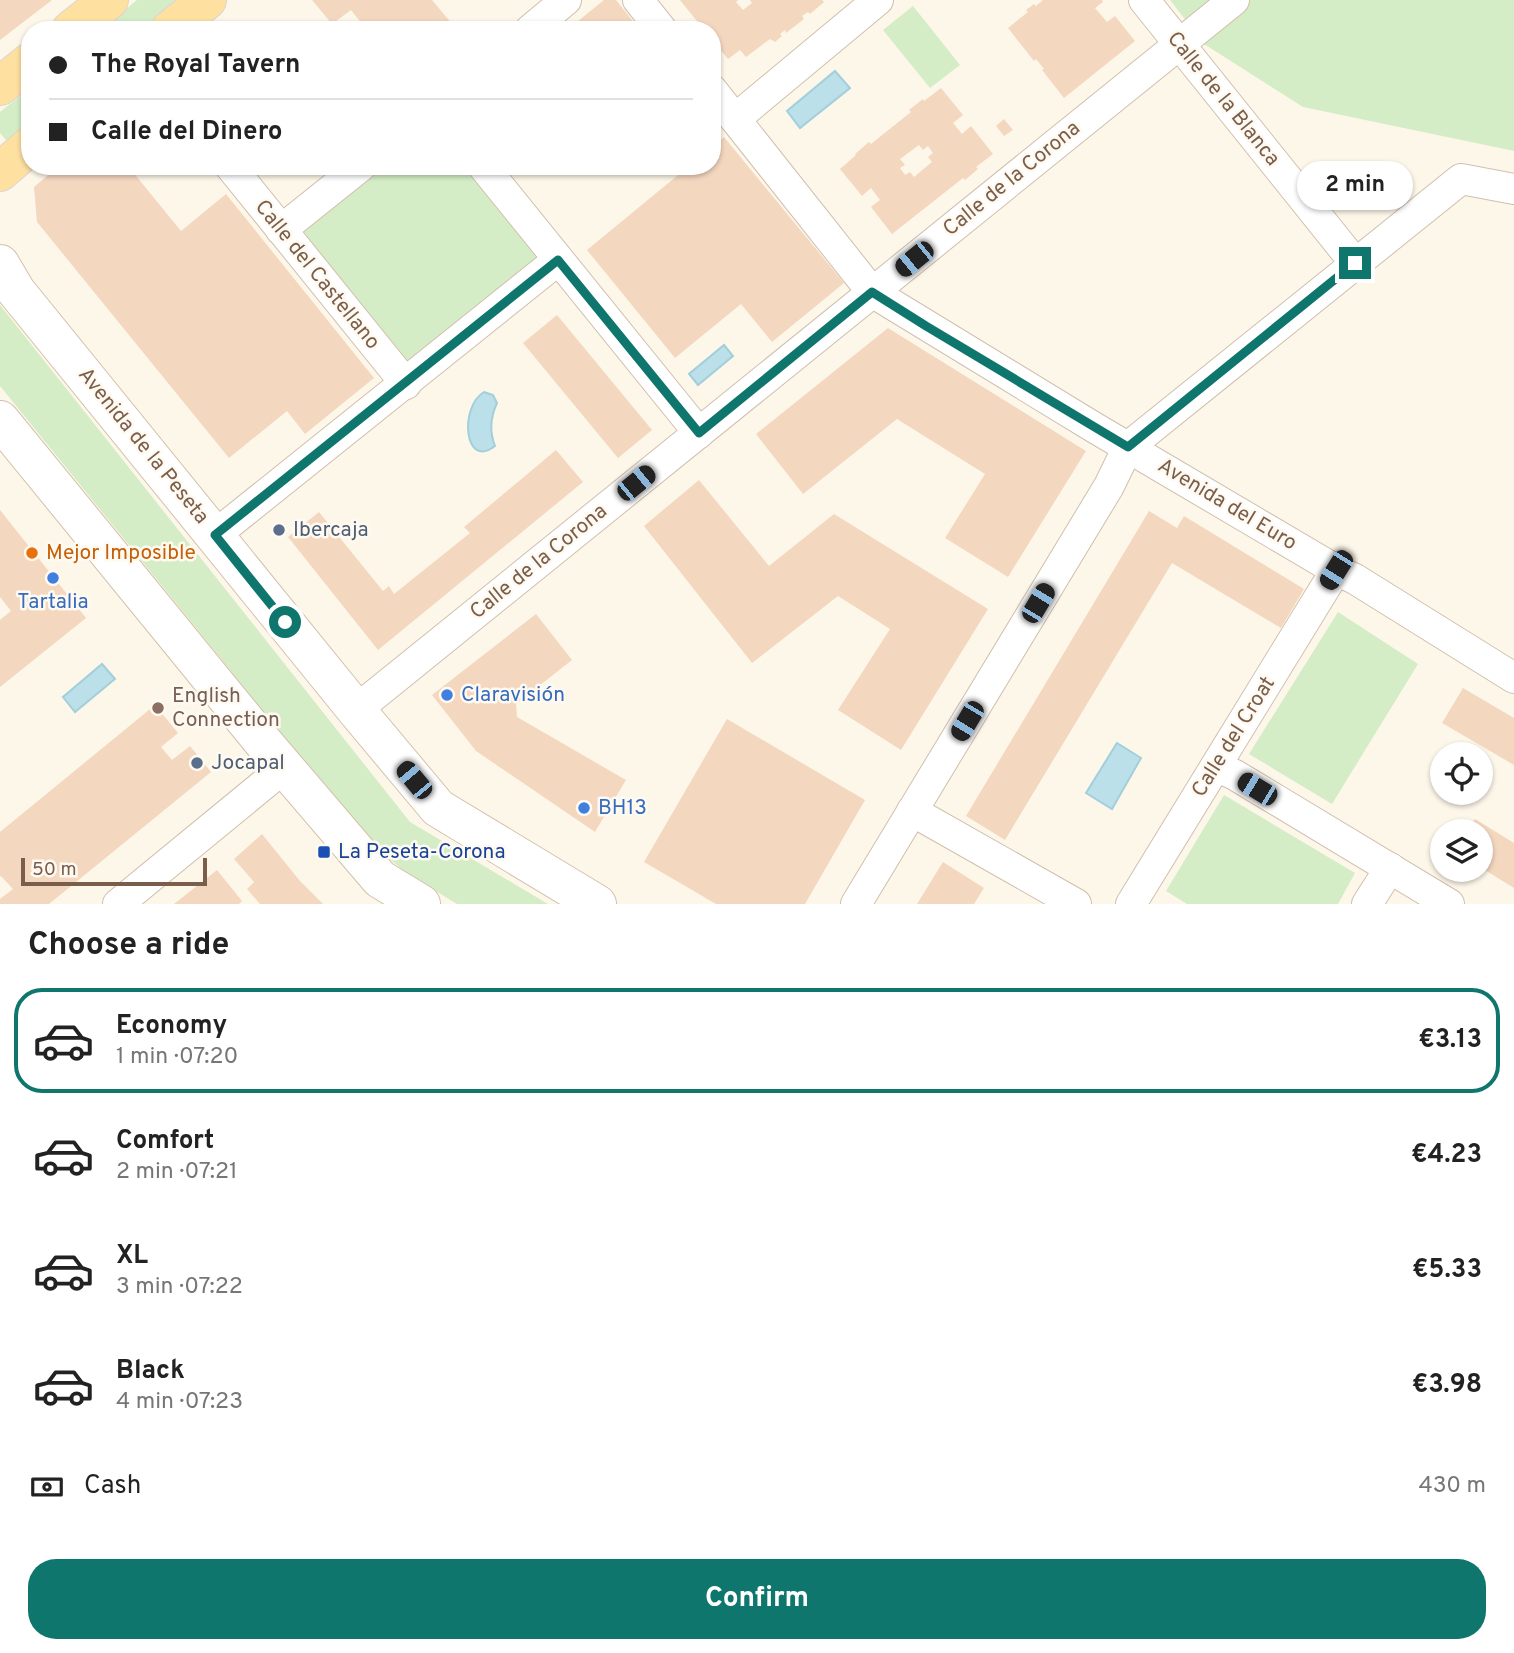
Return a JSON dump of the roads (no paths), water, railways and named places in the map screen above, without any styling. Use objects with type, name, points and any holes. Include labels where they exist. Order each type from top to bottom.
[{"type":"main road","points":[[181,21],[207,0]]},
{"type":"main road","points":[[81,21],[102,2]]},
{"type":"main road","points":[[0,86],[21,69]]},
{"type":"main road","points":[[0,172],[21,154]]},
{"type":"street","points":[[541,21],[566,0]]},
{"type":"street","points":[[638,0],[655,21]]},
{"type":"street","points":[[735,119],[878,0]]},
{"type":"street","name":"Calle de la Blanca","points":[[1144,0],[1355,263]]},
{"type":"street","name":"Calle de la Corona","points":[[356,710],[1234,0]]},
{"type":"street","name":"Avenida del Euro","points":[[721,101],[872,292],[993,367],[1355,579],[1514,678]]},
{"type":"street","name":"Calle del Castellano","points":[[237,175],[406,384]]},
{"type":"street","points":[[281,230],[350,175]]},
{"type":"street","points":[[490,175],[699,433]]},
{"type":"street","points":[[856,904],[1109,486],[1128,447],[1461,179],[1514,189]]},
{"type":"street","points":[[215,535],[558,260]]},
{"type":"street","name":"Avenida de la Peseta","points":[[0,264],[16,291],[356,710],[439,808],[597,904]]},
{"type":"street","points":[[0,420],[380,879],[421,904]]},
{"type":"street","name":"Calle del Croat","points":[[1131,904],[1336,570]]},
{"type":"street","points":[[1216,766],[1449,904]]},
{"type":"street","points":[[118,904],[285,767]]},
{"type":"street","points":[[912,811],[1076,904]]},
{"type":"street","points":[[1367,904],[1390,869]]},
{"type":"water","points":[[835,71],[850,88],[800,128],[787,111]]},
{"type":"water","points":[[724,345],[733,356],[698,385],[689,374]]},
{"type":"water","points":[[484,392],[493,395],[497,403],[491,424],[495,446],[485,451],[477,450],[468,434],[471,410]]},
{"type":"water","points":[[102,664],[115,679],[75,712],[63,697]]},
{"type":"water","points":[[1117,743],[1141,758],[1112,809],[1086,793]]},
{"type":"place","name":"Ibercaja","points":[[279,530]]},
{"type":"place","name":"Mejor Imposible","points":[[32,553]]},
{"type":"place","name":"Tartalia","points":[[53,578]]},
{"type":"place","name":"Claravisión","points":[[447,695]]},
{"type":"place","name":"English Connection","points":[[158,708]]},
{"type":"place","name":"Jocapal","points":[[197,763]]},
{"type":"place","name":"BH13","points":[[584,808]]},
{"type":"place","name":"La Peseta-Corona","points":[[324,852]]}]
